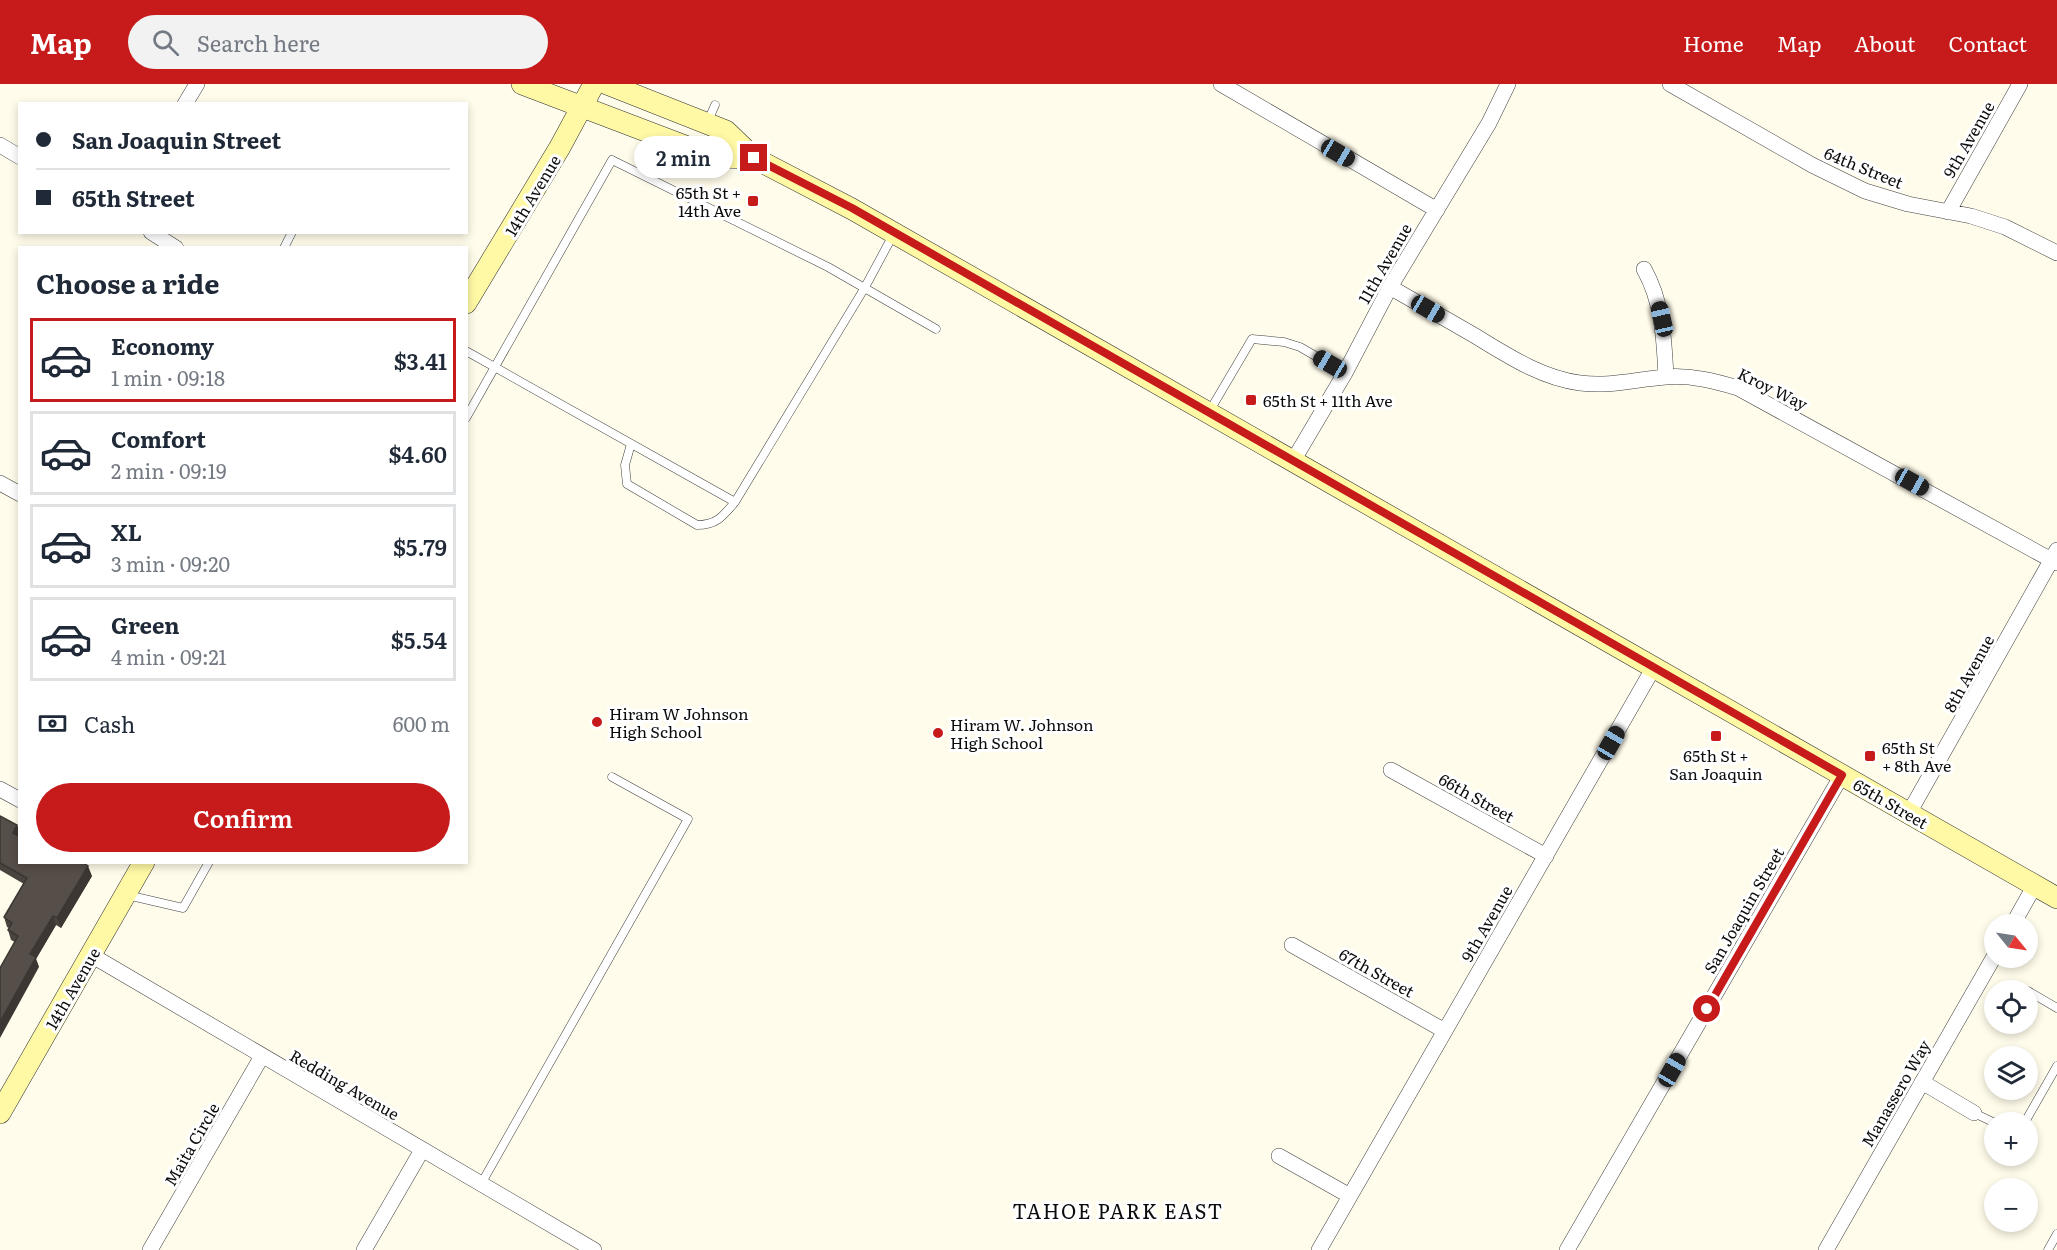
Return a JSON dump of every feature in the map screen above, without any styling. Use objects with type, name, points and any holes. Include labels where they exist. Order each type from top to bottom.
[{"type":"main road","name":"65th Street","points":[[522,84],[714,157],[754,158]]},
{"type":"main road","name":"14th Avenue","points":[[468,300],[560,147],[594,84]]},
{"type":"main road","name":"65th Street","points":[[607,84],[711,114],[754,158],[828,195],[2057,898]]},
{"type":"main road","name":"14th Avenue","points":[[0,1113],[126,894],[137,865]]},
{"type":"street","points":[[186,102],[196,84]]},
{"type":"street","points":[[1221,84],[1437,210]]},
{"type":"street","name":"11th Avenue","points":[[1293,461],[1345,373],[1390,287],[1488,123],[1508,84]]},
{"type":"street","name":"64th Street","points":[[1670,84],[1835,178],[1865,191],[1908,204],[2005,227],[2057,253]]},
{"type":"street","name":"9th Avenue","points":[[1948,212],[2020,84]]},
{"type":"street","points":[[0,145],[18,156]]},
{"type":"street","points":[[154,234],[173,246]]},
{"type":"street","points":[[1644,269],[1657,297],[1662,319],[1666,377]]},
{"type":"street","name":"Kroy Way","points":[[1390,287],[1522,364],[1559,379],[1582,384],[1610,385],[1666,377],[1710,380],[1738,388],[2055,557]]},
{"type":"street","points":[[0,483],[18,493]]},
{"type":"street","name":"8th Avenue","points":[[1910,813],[2055,557]]},
{"type":"street","name":"9th Avenue","points":[[1319,1250],[1654,667]]},
{"type":"street","name":"66th Street","points":[[1391,770],[1546,856]]},
{"type":"street","name":"San Joaquin Street","points":[[1567,1250],[1842,775]]},
{"type":"street","points":[[0,789],[18,799]]},
{"type":"street","points":[[2019,914],[2035,885]]},
{"type":"street","name":"67th Street","points":[[1292,945],[1445,1031]]},
{"type":"street","name":"Redding Avenue","points":[[91,955],[481,1184],[584,1248]]},
{"type":"street","name":"Manassero Way","points":[[1826,1250],[1988,968]]},
{"type":"street","name":"Maita Circle","points":[[150,1250],[262,1056]]},
{"type":"street","points":[[1922,1082],[1974,1113]]},
{"type":"street","points":[[364,1250],[422,1150]]},
{"type":"street","points":[[1280,1156],[1350,1196]]},
{"type":"lane","points":[[468,415],[612,160],[828,267],[936,329]]},
{"type":"lane","points":[[631,444],[625,465],[627,484],[697,525],[710,525],[721,520],[735,501],[864,289],[892,237]]},
{"type":"lane","points":[[1208,413],[1252,339],[1300,346],[1345,373]]},
{"type":"lane","points":[[468,352],[735,501]]},
{"type":"lane","points":[[481,1184],[688,819],[612,777]]},
{"type":"lane","points":[[126,894],[183,908],[208,864]]},
{"type":"lane","points":[[2038,997],[2057,1008]]},
{"type":"lane","points":[[2031,1112],[2057,1066]]},
{"type":"lane","points":[[1974,1113],[1984,1118]]},
{"type":"lane","points":[[2048,1250],[2057,1234]]},
{"type":"building","points":[[0,816],[17,825],[13,833],[18,836],[18,864],[85,864],[88,866],[57,918],[53,916],[30,954],[36,957],[0,1022],[0,968],[18,936],[8,930],[12,923],[4,917],[27,878],[0,863]]},
{"type":"place","name":"65th St + 14th Ave","points":[[753,201]]},
{"type":"place","name":"65th St + 11th Ave","points":[[1251,400]]},
{"type":"place","name":"Hiram W Johnson High School","points":[[597,722]]},
{"type":"place","name":"Hiram W. Johnson High School","points":[[938,733]]},
{"type":"place","name":"65th St + San Joaquin","points":[[1716,736]]},
{"type":"place","name":"65th St + 8th Ave","points":[[1870,756]]},
{"type":"district","name":"TAHOE PARK EAST","points":[[1118,1210]]},
{"type":"route","points":[[754,158],[852,208],[1842,775],[1707,1009]]}]
